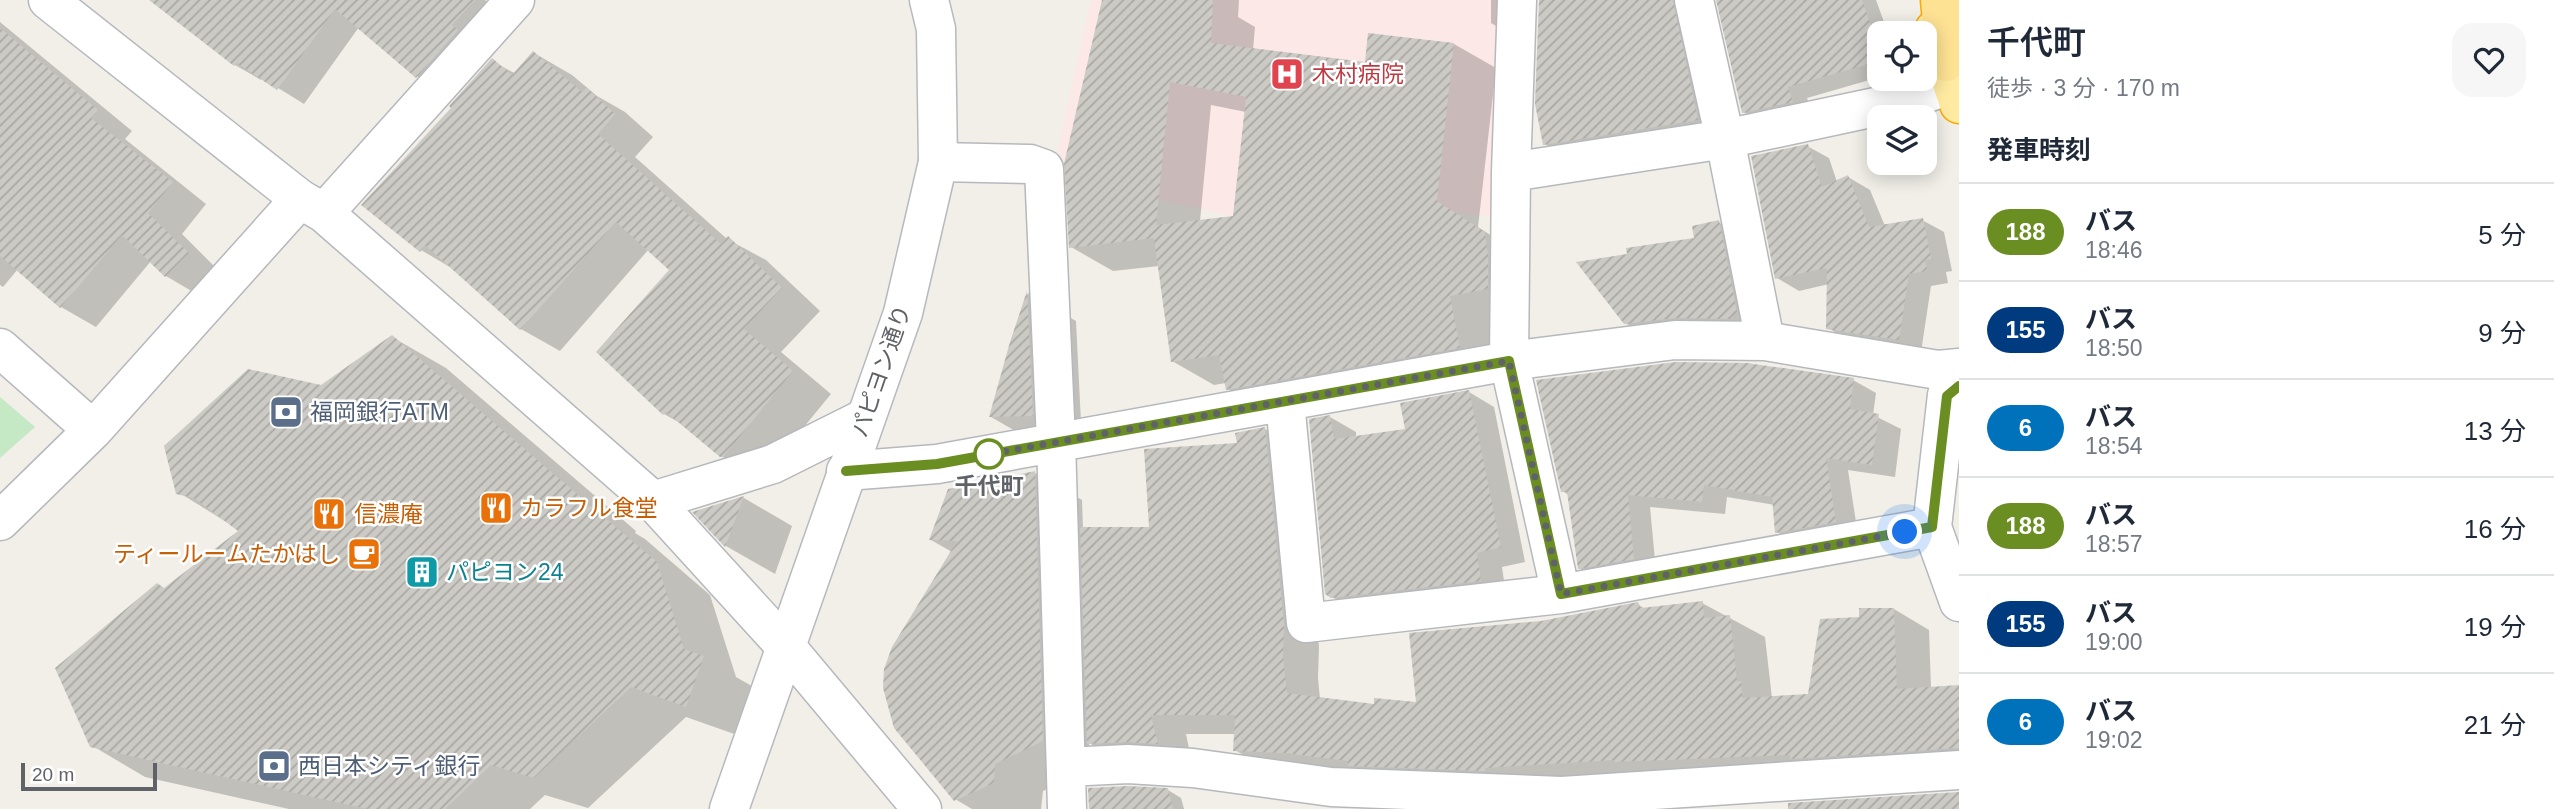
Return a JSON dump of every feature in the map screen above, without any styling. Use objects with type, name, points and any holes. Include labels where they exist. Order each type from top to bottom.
[{"type":"highway","points":[[1922,0],[1952,84]]},
{"type":"highway","points":[[1940,0],[1952,84]]},
{"type":"street","points":[[48,0],[312,206],[653,501],[787,648],[922,809]]},
{"type":"street","points":[[0,522],[515,0]]},
{"type":"street","name":"パピヨン通り","points":[[729,809],[903,313],[938,162],[936,29],[929,0]]},
{"type":"street","points":[[1517,0],[1511,172],[1509,361],[1561,594]]},
{"type":"street","points":[[1694,0],[1765,341]]},
{"type":"street","points":[[1511,172],[1725,139],[1908,100],[1952,84]]},
{"type":"street","points":[[938,162],[1030,164],[1044,169],[1068,809]]},
{"type":"street","points":[[846,471],[937,464],[1509,361],[1675,340],[1765,341],[1938,370],[1959,368]]},
{"type":"street","points":[[0,348],[93,430]]},
{"type":"street","points":[[1959,386],[1947,396],[1932,527],[1959,602]]},
{"type":"street","points":[[1285,402],[1306,624],[1561,594],[1932,527]]},
{"type":"street","points":[[653,501],[774,464],[865,418]]},
{"type":"street","points":[[1066,767],[1128,764],[1193,768],[1331,787],[1562,796],[1959,770]]},
{"type":"shaded area","name":"木村病院","points":[[1091,0],[1503,0],[1493,217],[1410,207],[1290,229],[1052,176]]},
{"type":"green space","points":[[0,397],[35,427],[0,458]]},
{"type":"building","points":[[149,0],[475,0],[452,25],[458,30],[416,78],[335,9],[277,90],[237,63],[234,66]]},
{"type":"building","points":[[1102,0],[1213,0],[1211,43],[1365,62],[1368,33],[1454,43],[1437,201],[1485,232],[1488,289],[1450,296],[1460,348],[1226,390],[1219,355],[1171,362],[1154,238],[1069,248],[1064,164]],"holes":[[[1170,82],[1246,97],[1233,216],[1156,225]]]},
{"type":"building","points":[[1539,0],[1673,0],[1698,120],[1543,145],[1535,104]]},
{"type":"building","points":[[1716,0],[1862,0],[1869,21],[1867,21],[1867,64],[1788,87],[1793,102],[1742,113]]},
{"type":"building","points":[[0,28],[98,110],[91,118],[173,182],[148,213],[189,253],[165,277],[122,235],[60,308],[0,256]]},
{"type":"building","points":[[533,51],[582,92],[586,87],[615,114],[598,134],[721,244],[728,236],[782,288],[744,329],[793,371],[723,457],[666,412],[663,415],[596,352],[669,270],[616,222],[520,330],[425,245],[420,252],[361,205],[451,108],[449,106],[492,58],[512,75]]},
{"type":"building","points":[[1808,144],[1822,187],[1848,175],[1869,227],[1923,218],[1931,259],[1925,260],[1927,271],[1909,274],[1899,340],[1826,329],[1827,268],[1775,279],[1751,156]]},
{"type":"building","points":[[1719,220],[1737,312],[1731,319],[1675,318],[1624,324],[1576,262],[1627,254],[1626,248],[1694,238],[1692,226]]},
{"type":"building","points":[[1027,291],[1033,416],[989,417],[1010,342]]},
{"type":"building","name":"パピヨン24","points":[[392,335],[584,500],[576,508],[591,506],[657,562],[684,649],[704,656],[686,707],[631,687],[534,778],[491,765],[445,809],[367,809],[90,747],[55,668],[157,583],[164,588],[238,531],[194,498],[176,494],[164,446],[248,369],[321,385]]},
{"type":"building","points":[[1676,362],[1747,363],[1854,378],[1850,409],[1879,414],[1872,465],[1826,458],[1836,522],[1775,533],[1772,497],[1704,485],[1702,502],[1628,495],[1634,559],[1578,569],[1567,492],[1561,492],[1536,380]]},
{"type":"building","points":[[1469,390],[1501,547],[1477,553],[1481,581],[1331,598],[1325,594],[1309,419],[1330,415],[1334,439],[1405,429],[1400,403]]},
{"type":"building","points":[[1265,427],[1284,626],[1283,657],[1287,693],[1374,704],[1374,698],[1416,702],[1409,633],[1541,621],[1638,602],[1641,608],[1703,601],[1704,618],[1730,615],[1737,681],[1741,681],[1742,698],[1808,694],[1820,619],[1859,617],[1859,608],[1894,608],[1897,689],[1959,685],[1959,748],[1790,759],[1790,755],[1615,760],[1485,768],[1485,771],[1348,766],[1348,761],[1285,753],[1233,751],[1235,715],[1151,715],[1158,744],[1087,744],[1080,527],[1149,527],[1144,449],[1237,443],[1235,433]]},
{"type":"building","points":[[1035,471],[1043,741],[995,764],[994,783],[954,801],[894,728],[883,688],[884,669],[892,647],[957,541],[929,540],[948,489]]},
{"type":"building","points":[[744,496],[725,547],[692,512]]},
{"type":"building","points":[[1088,788],[1168,788],[1173,809],[1089,809]]},
{"type":"building","points":[[1959,792],[1959,809],[1788,809],[1788,803]]},
{"type":"bus line","name":"188","points":[[846,471],[937,464],[1509,361],[1561,594],[1932,527],[1947,396],[1959,386]]},
{"type":"place","name":"木村病院","points":[[1287,74]]},
{"type":"place","name":"福岡銀行ATM","points":[[286,412]]},
{"type":"place","name":"千代町","points":[[989,454]]},
{"type":"place","name":"カラフル食堂","points":[[496,508]]},
{"type":"place","name":"信濃庵","points":[[329,514]]},
{"type":"place","name":"ティールームたかはし","points":[[364,554]]},
{"type":"place","name":"パピヨン24","points":[[422,572]]},
{"type":"place","name":"西日本シティ銀行","points":[[274,766]]},
{"type":"route","points":[[989,454],[985,455],[1509,361],[1561,594],[1905,532]]}]
